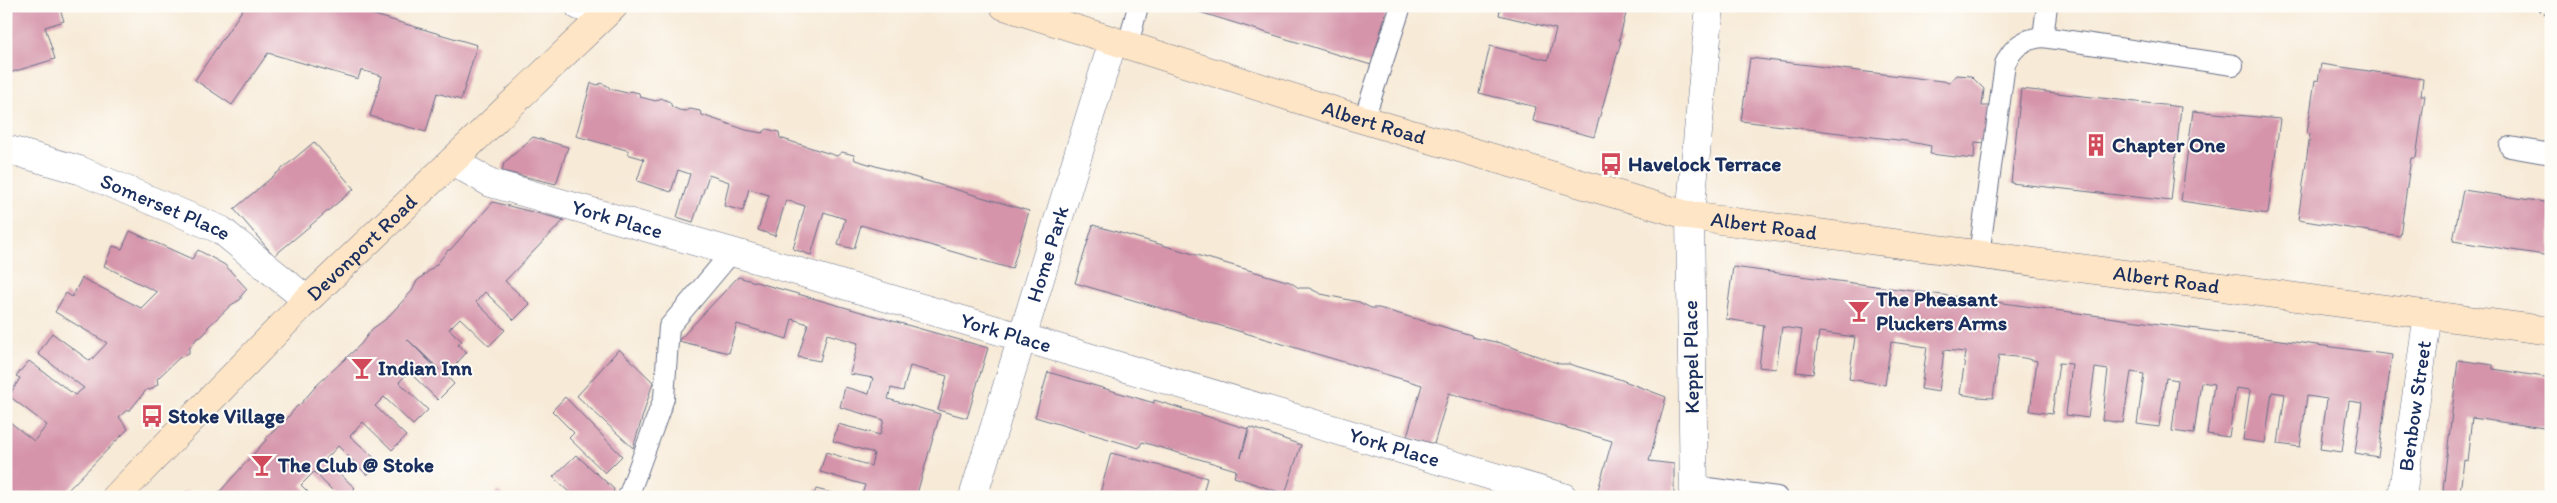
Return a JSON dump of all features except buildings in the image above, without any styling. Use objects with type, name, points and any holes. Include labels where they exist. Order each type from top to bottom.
[{"type":"main road","name":"Albert Road","points":[[1004,6],[1364,119],[1690,216],[2551,331]]},
{"type":"main road","name":"Devonport Road","points":[[116,497],[307,300],[452,161],[599,9]]},
{"type":"street","points":[[1690,216],[1710,6]]},
{"type":"street","name":"Home Park","points":[[974,497],[1021,337],[1120,43]]},
{"type":"street","name":"Somerset Place","points":[[6,149],[79,170],[221,230],[307,300]]},
{"type":"street","name":"York Place","points":[[452,161],[491,184],[732,252],[1563,497]]},
{"type":"street","name":"Keppel Place","points":[[1690,216],[1693,492]]},
{"type":"street","name":"Benbow Street","points":[[2402,497],[2428,314]]},
{"type":"lane","points":[[1120,43],[1138,6]]},
{"type":"lane","points":[[1364,119],[1400,6]]},
{"type":"lane","points":[[2043,36],[2047,6]]},
{"type":"lane","points":[[1979,255],[2005,64],[2010,53],[2018,44],[2031,38],[2043,36],[2233,65]]},
{"type":"lane","points":[[2510,146],[2551,154]]},
{"type":"lane","points":[[628,497],[664,398],[669,327],[732,252]]},
{"type":"lane","points":[[1693,492],[1777,497]]},
{"type":"railway","points":[[2535,6],[2551,17]]},
{"type":"place","name":"Chapter One","points":[[2096,145]]},
{"type":"place","name":"Havelock Terrace","points":[[1611,164]]},
{"type":"place","name":"The Pheasant Pluckers Arms","points":[[1859,311]]},
{"type":"place","name":"Indian Inn","points":[[362,368]]},
{"type":"place","name":"Stoke Village","points":[[152,416]]},
{"type":"place","name":"The Club @ Stoke","points":[[262,465]]}]
